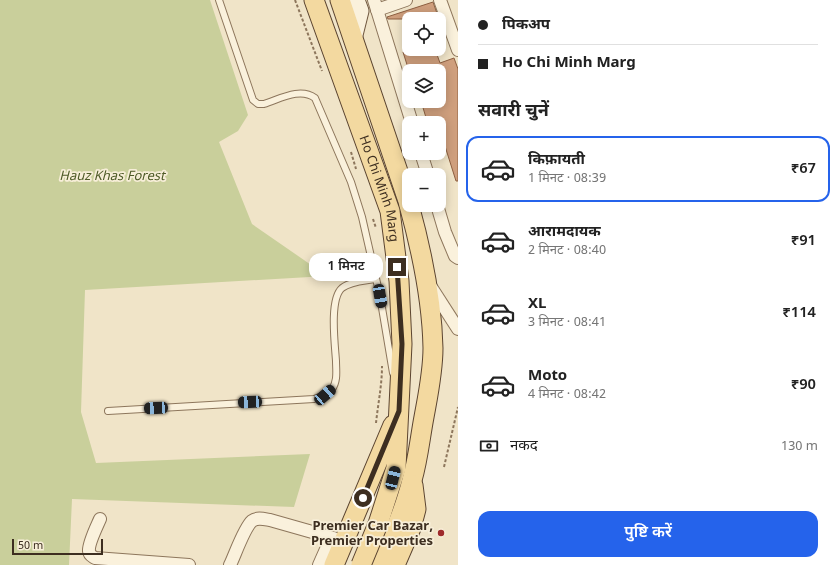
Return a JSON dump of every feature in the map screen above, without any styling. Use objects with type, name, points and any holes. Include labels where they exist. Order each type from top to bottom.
[{"type":"main road","name":"Ho Chi Minh Marg","points":[[314,0],[390,211],[399,281],[402,344],[396,468],[385,530]]},
{"type":"main road","name":"Ho Chi Minh Marg","points":[[340,0],[402,184]]},
{"type":"main road","name":"Ho Chi Minh Marg","points":[[411,212],[427,281],[433,350],[431,382],[412,480]]},
{"type":"main road","points":[[334,565],[338,540],[399,411]]},
{"type":"main road","points":[[361,565],[385,530],[412,480]]},
{"type":"main road","points":[[395,565],[411,528],[416,509],[412,480]]},
{"type":"main road","points":[[380,565],[385,530]]},
{"type":"street","points":[[353,39],[360,11],[356,0]]},
{"type":"street","points":[[406,0],[375,5],[410,116]]},
{"type":"street","points":[[440,0],[458,50]]},
{"type":"street","points":[[439,212],[455,256],[458,258]]},
{"type":"street","points":[[427,281],[458,328]]},
{"type":"street","points":[[230,565],[246,529],[252,521],[260,518],[338,540],[319,565]]},
{"type":"street","points":[[100,519],[89,547],[89,552],[95,558],[189,565]]},
{"type":"lane","points":[[219,0],[254,100],[258,104],[264,104],[301,92],[309,94],[315,98],[351,182],[362,217],[380,296],[399,411]]},
{"type":"lane","points":[[108,411],[314,399],[325,395],[332,389],[336,378],[334,310],[337,296],[342,289],[351,284],[375,279]]},
{"type":"path","points":[[376,423],[378,400]]},
{"type":"path","points":[[444,467],[458,407]]},
{"type":"green space","name":"Hauz Khas Forest","points":[[0,0],[210,0],[248,115],[238,131],[219,142],[252,224],[327,276],[85,290],[81,412],[96,463],[310,454],[294,507],[72,499],[69,565],[0,565]]},
{"type":"building","points":[[433,2],[437,12],[402,12]]},
{"type":"building","points":[[402,12],[402,19],[388,19],[387,17]]},
{"type":"building","points":[[404,56],[438,56],[440,63],[454,58],[458,69],[458,181],[456,181],[446,149],[446,116],[426,116],[423,108],[446,108],[446,64],[407,64]]},
{"type":"place","name":"Premier Car Bazar, Premier Properties","points":[[441,533]]},
{"type":"route","points":[[363,498],[399,411],[402,344],[397,267]]}]
